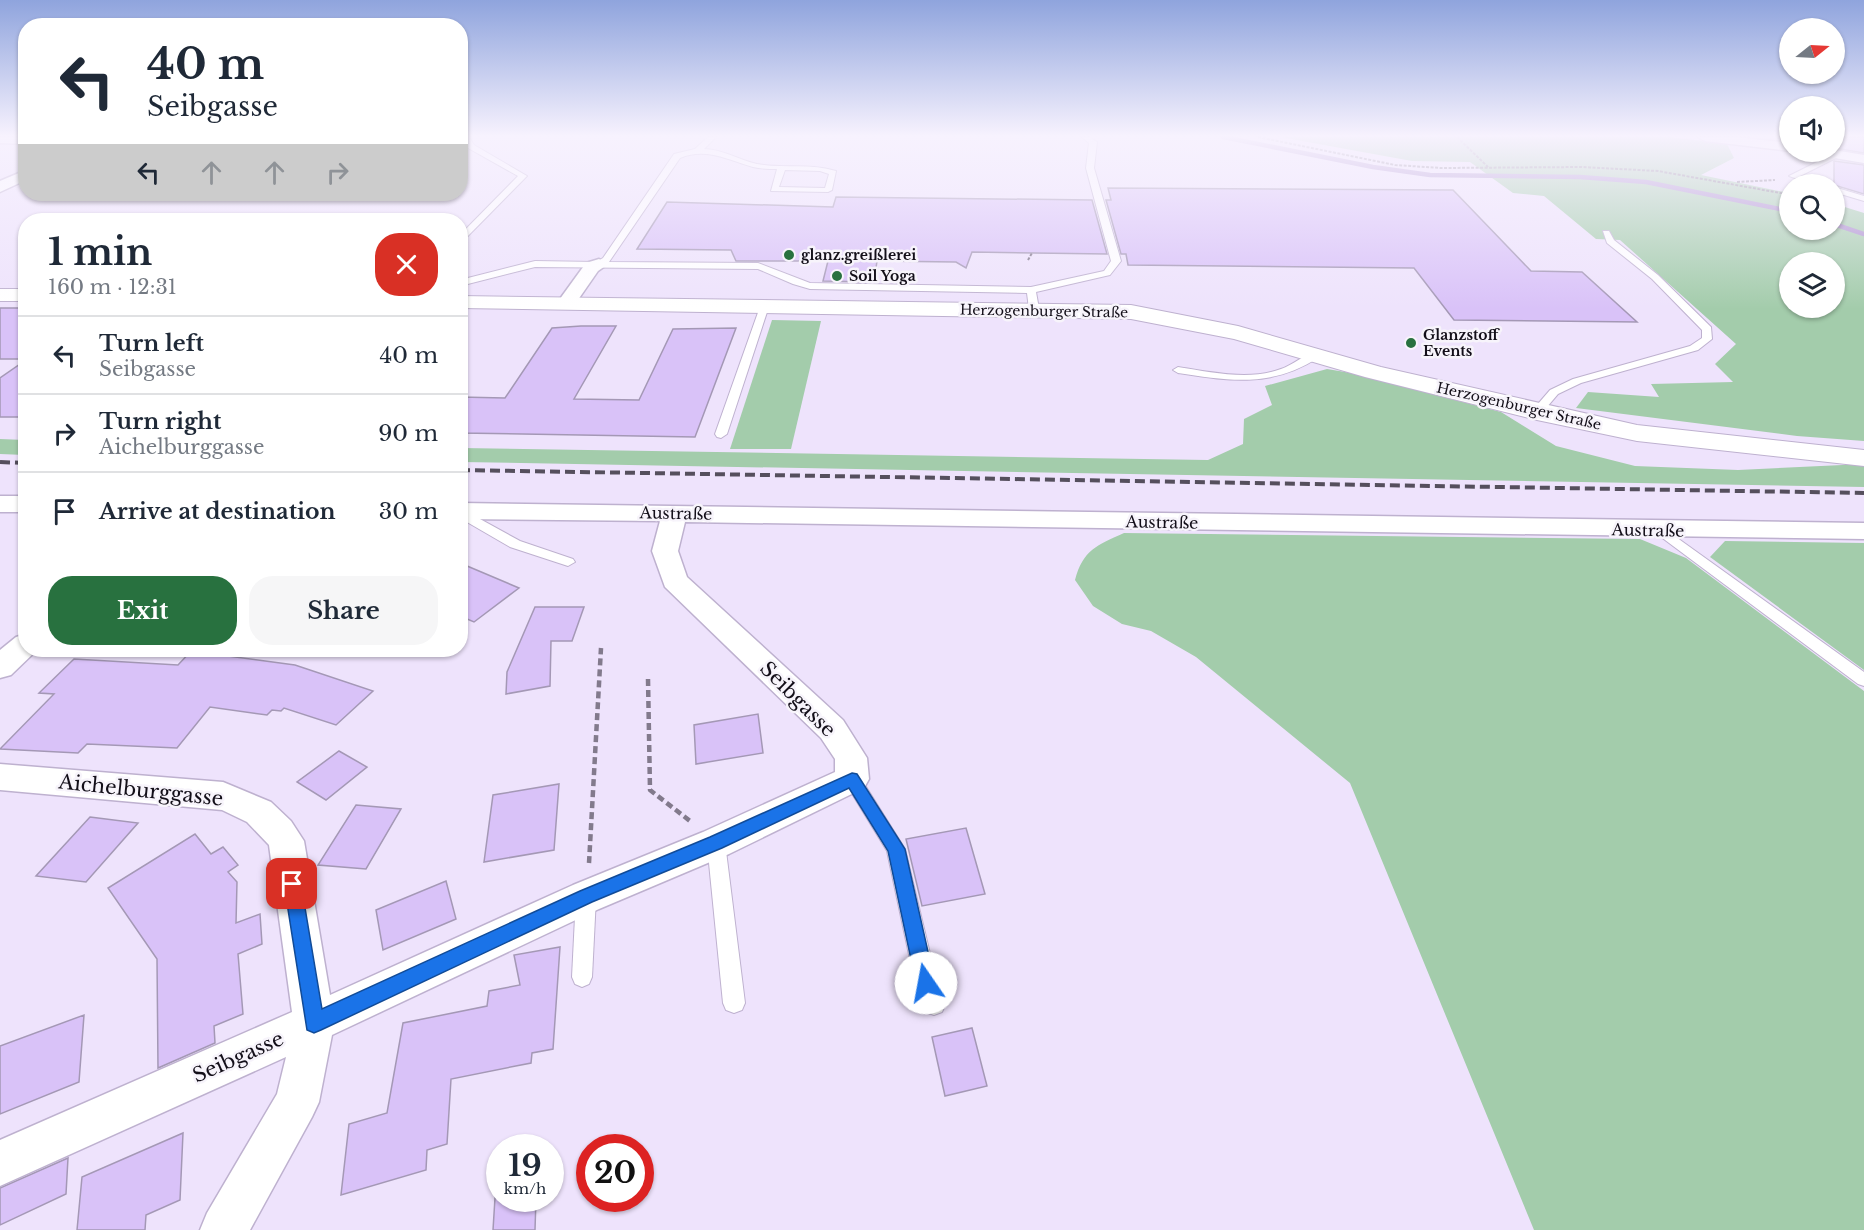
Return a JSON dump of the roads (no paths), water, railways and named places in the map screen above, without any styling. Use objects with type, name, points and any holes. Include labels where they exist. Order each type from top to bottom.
[{"type":"street","points":[[566,303],[592,267],[599,264]]},
{"type":"street","points":[[0,295],[18,295]]},
{"type":"street","name":"Herzogenburger Straße","points":[[468,302],[764,306],[1033,299],[1131,312],[1238,333],[1538,412],[1636,432],[1864,458]]},
{"type":"street","points":[[0,504],[18,504]]},
{"type":"street","name":"Austraße","points":[[468,511],[1662,531],[1864,531]]},
{"type":"street","name":"Seibgasse","points":[[0,1163],[314,1023],[586,897],[716,843],[852,779],[851,758],[832,729],[675,581],[664,550],[675,513]]},
{"type":"street","points":[[0,667],[18,651]]},
{"type":"street","name":"Aichelburggasse","points":[[0,777],[224,796],[250,805],[268,818],[286,841],[314,1023],[297,1102],[224,1230]]},
{"type":"lane","points":[[468,233],[505,194]]},
{"type":"lane","points":[[599,264],[606,260],[651,194]]},
{"type":"lane","points":[[468,281],[536,264],[758,266],[794,284],[810,286],[1033,299],[1107,273],[1116,261],[1097,194]]},
{"type":"lane","points":[[1538,412],[1554,392],[1577,381],[1694,348],[1707,339],[1707,329],[1655,277],[1610,241],[1606,233]]},
{"type":"lane","points":[[721,434],[764,306]]},
{"type":"lane","points":[[1178,370],[1243,379],[1279,375],[1303,365],[1315,355]]},
{"type":"lane","points":[[468,516],[515,544],[568,562]]},
{"type":"lane","points":[[1662,531],[1864,680]]},
{"type":"lane","points":[[852,779],[896,849],[926,983],[934,1005]]},
{"type":"lane","points":[[716,843],[734,1003]]},
{"type":"lane","points":[[582,977],[586,897]]},
{"type":"waterway","points":[[1708,194],[1779,209]]},
{"type":"waterway","points":[[1845,228],[1864,234]]},
{"type":"railway","points":[[0,462],[18,463]]},
{"type":"railway","points":[[468,470],[1864,493]]},
{"type":"place","name":"glanz.greißlerei","points":[[789,255]]},
{"type":"place","name":"Soil Yoga","points":[[837,276]]},
{"type":"place","name":"Glanzstoff Events","points":[[1411,343]]}]
